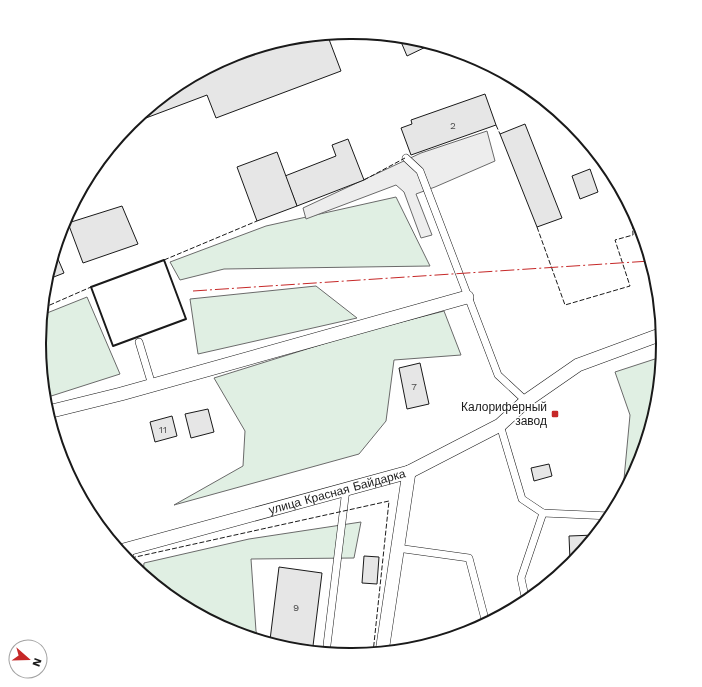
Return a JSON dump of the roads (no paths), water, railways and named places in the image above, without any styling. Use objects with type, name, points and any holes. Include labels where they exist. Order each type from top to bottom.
[{"type":"street","points":[[54,410],[152,385],[467,297]]},
{"type":"street","name":"улица Красная Байдарка","points":[[127,549],[409,472],[500,426],[532,398],[578,365],[656,336]]},
{"type":"street","points":[[383,646],[409,472]]},
{"type":"lane","points":[[406,158],[420,172],[498,376],[532,398]]},
{"type":"lane","points":[[139,342],[152,385]]},
{"type":"lane","points":[[500,426],[522,500],[544,513],[602,516]]},
{"type":"lane","points":[[327,645],[346,489]]},
{"type":"lane","points":[[524,594],[521,578],[544,513]]},
{"type":"lane","points":[[397,548],[469,558],[485,618]]},
{"type":"place","name":"Калориферный завод","points":[[555,414]]}]
